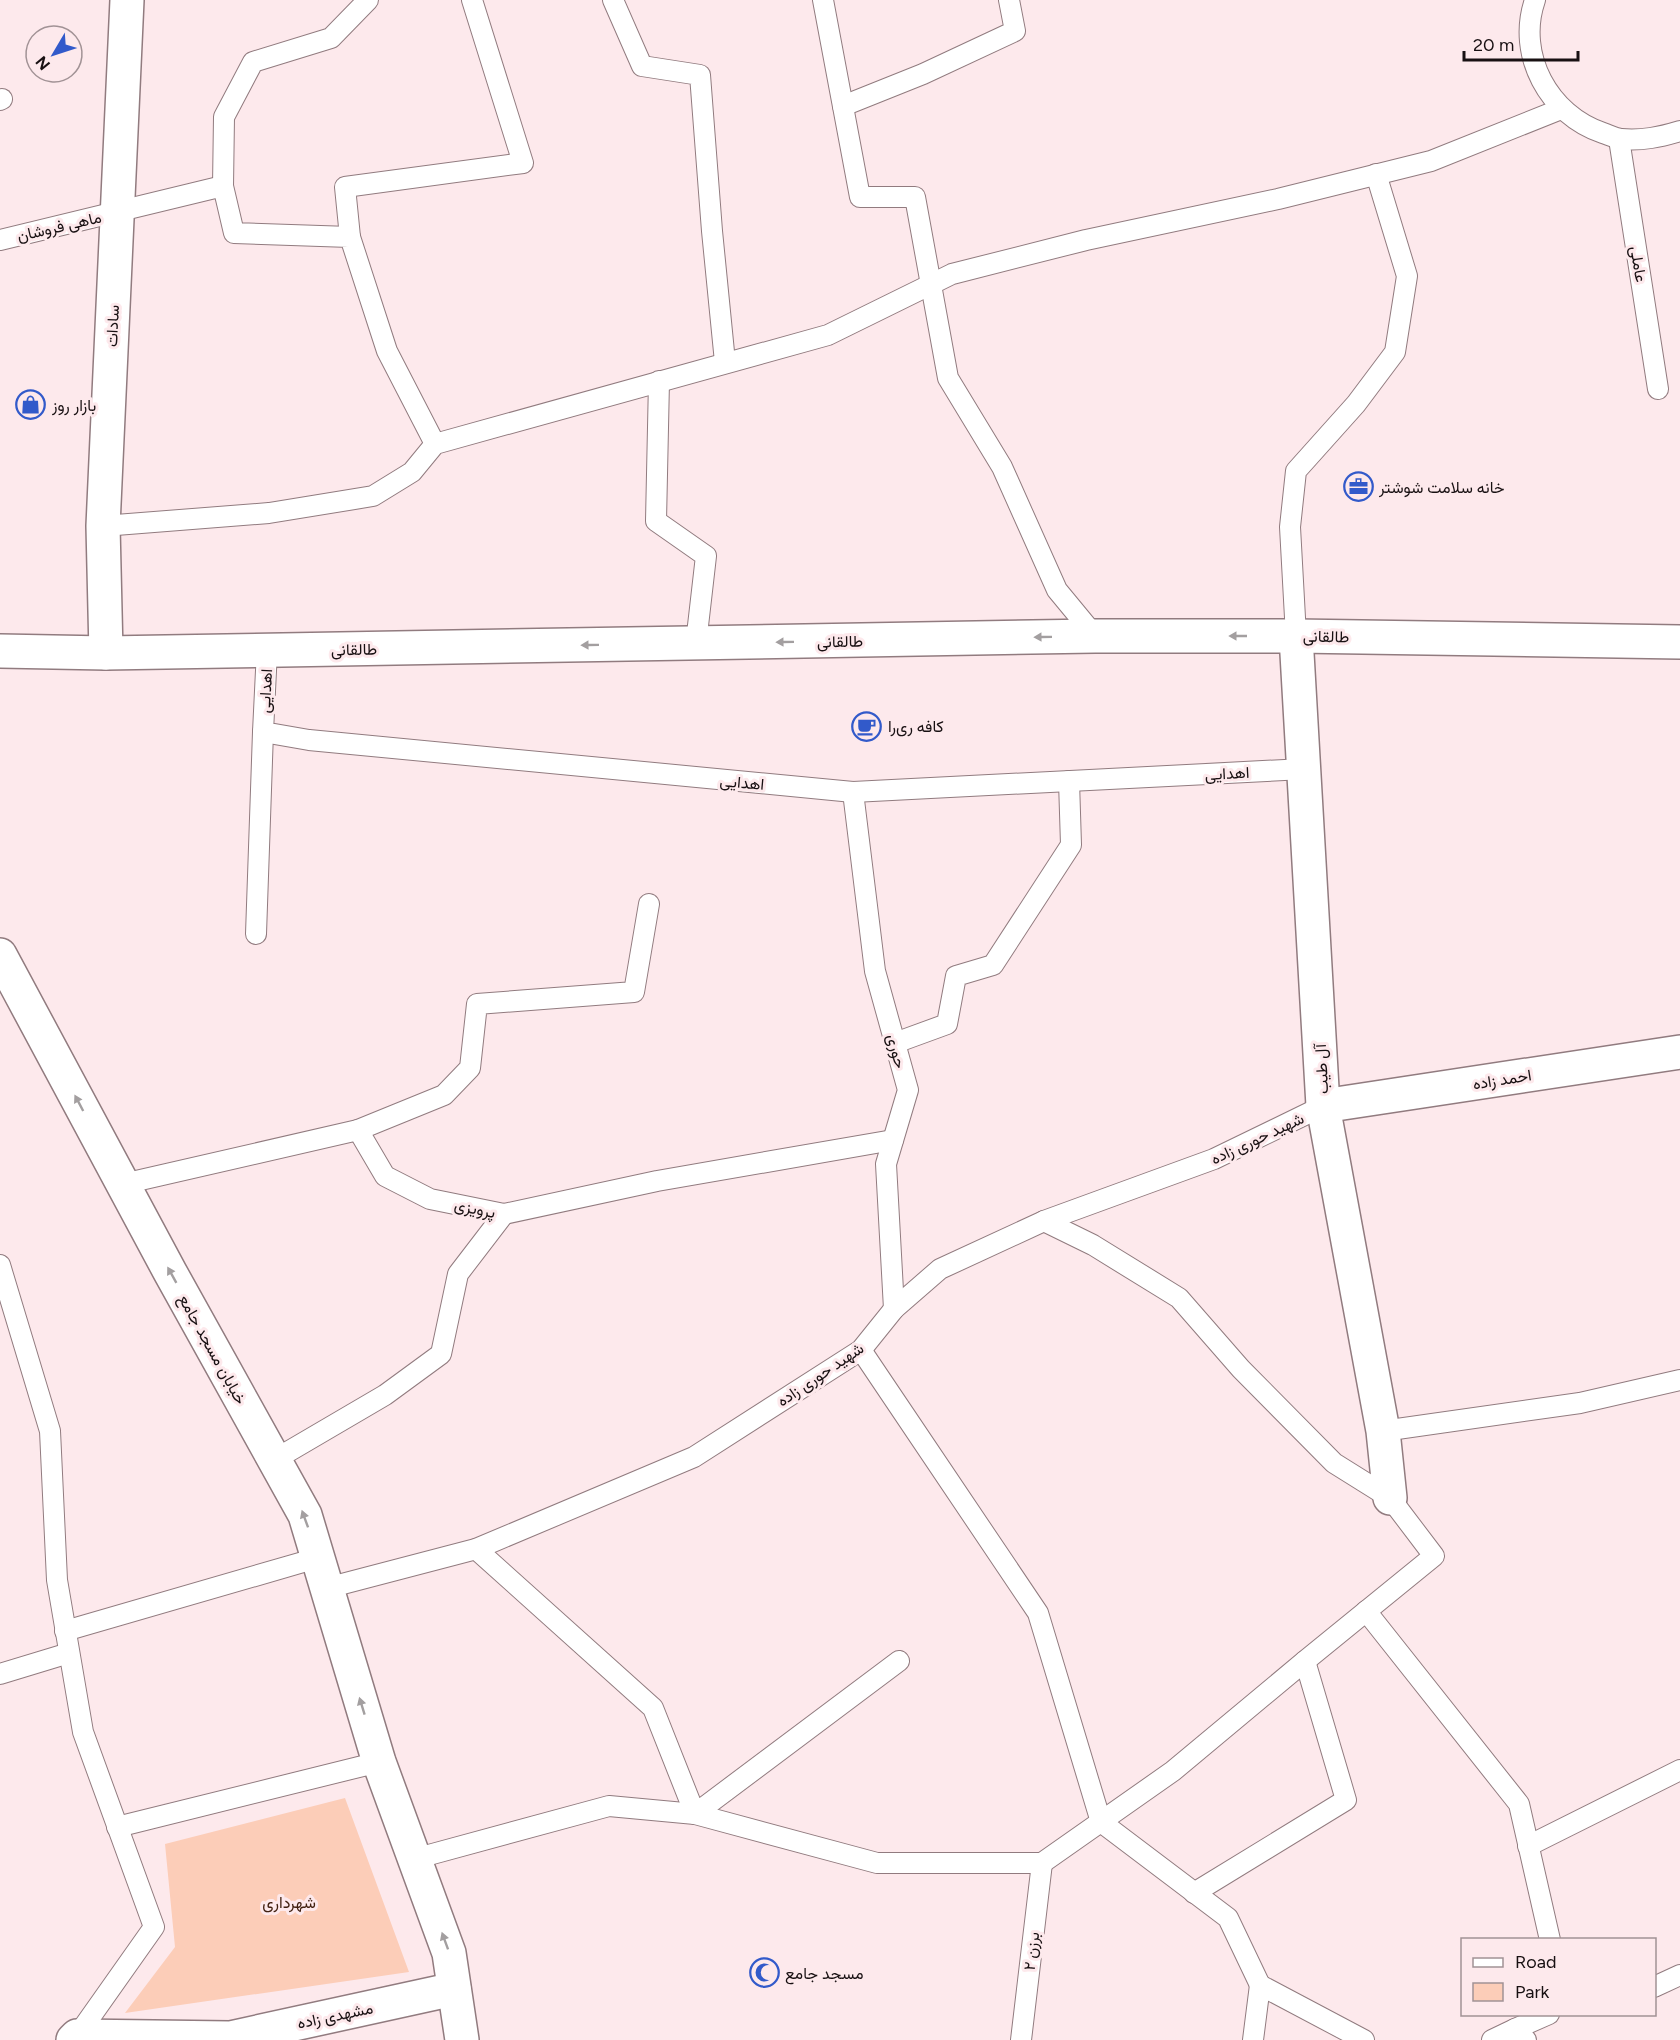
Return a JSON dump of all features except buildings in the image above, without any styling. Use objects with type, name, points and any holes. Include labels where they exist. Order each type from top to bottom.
[{"type":"street","name":"سادات","points":[[106,652],[103,526],[127,0]]},
{"type":"street","name":"طالقانی","points":[[0,651],[267,650],[1095,636],[1296,636],[1680,642]]},
{"type":"street","name":"آل طیب","points":[[1296,636],[1323,1106],[1383,1431],[1390,1498]]},
{"type":"street","name":"خیابان مسجد جامع","points":[[0,956],[305,1515],[379,1762]]},
{"type":"street","name":"احمد زاده","points":[[1323,1106],[1680,1052]]},
{"type":"street","points":[[379,1762],[449,1953],[462,2040]]},
{"type":"street","name":"مشهدی زاده","points":[[75,2038],[230,2038],[454,1989]]},
{"type":"lane","points":[[350,237],[234,233],[223,186],[224,117],[253,62],[331,38],[368,0]]},
{"type":"lane","points":[[435,444],[387,351],[350,237],[345,187],[523,164],[472,0]]},
{"type":"lane","points":[[613,0],[642,66],[700,75],[725,362]]},
{"type":"lane","points":[[824,0],[860,197],[915,197],[948,378],[1002,468],[1057,590],[1095,636]]},
{"type":"lane","points":[[843,106],[923,74],[1016,31],[1010,0]]},
{"type":"lane","points":[[1535,0],[1530,14],[1530,49],[1541,81],[1561,109],[1588,128],[1619,139],[1653,139],[1680,131]]},
{"type":"lane","points":[[103,526],[269,513],[373,496],[412,472],[435,444],[828,335],[952,274],[1086,240],[1278,199],[1431,161],[1561,109]]},
{"type":"lane","name":"عاملی","points":[[1619,139],[1658,389]]},
{"type":"lane","points":[[1296,636],[1290,527],[1296,471],[1356,404],[1395,352],[1407,276],[1376,174]]},
{"type":"lane","name":"ماهی فروشان","points":[[0,240],[223,186]]},
{"type":"lane","points":[[659,381],[656,521],[706,556],[696,643]]},
{"type":"lane","name":"اهدایی","points":[[267,650],[263,732],[309,740],[853,792],[1304,769]]},
{"type":"lane","points":[[256,934],[263,732]]},
{"type":"lane","points":[[895,1043],[947,1024],[956,976],[993,965],[1071,845],[1069,781]]},
{"type":"lane","name":"حوری","points":[[853,792],[875,971],[908,1090],[886,1164],[894,1309]]},
{"type":"lane","points":[[123,1184],[358,1130],[444,1095],[470,1068],[477,1004],[634,992],[650,904]]},
{"type":"lane","name":"شهید حوری زاده","points":[[65,1631],[322,1573],[476,1549],[694,1457],[861,1350],[894,1309],[940,1269],[1044,1221],[1214,1159],[1323,1106]]},
{"type":"lane","name":"پرویزی","points":[[358,1130],[385,1176],[430,1199],[504,1214],[657,1181],[893,1140]]},
{"type":"lane","points":[[274,1460],[385,1395],[441,1354],[458,1274],[504,1214]]},
{"type":"lane","points":[[414,1858],[609,1806],[695,1814],[877,1863],[1042,1863],[1173,1771],[1434,1556],[1390,1498],[1334,1463],[1241,1369],[1179,1298],[1093,1245],[1044,1221]]},
{"type":"lane","points":[[0,1265],[50,1431],[57,1580],[83,1732],[154,1927],[75,2038]]},
{"type":"lane","points":[[861,1350],[1038,1613],[1101,1822],[1228,1918],[1260,1985],[1253,2040]]},
{"type":"lane","points":[[1383,1431],[1580,1403],[1680,1380]]},
{"type":"lane","points":[[476,1549],[652,1708],[695,1814]]},
{"type":"lane","points":[[1366,1611],[1519,1804],[1550,1938]]},
{"type":"lane","points":[[0,1674],[69,1653]]},
{"type":"lane","points":[[695,1814],[899,1661]]},
{"type":"lane","points":[[1194,1893],[1346,1800],[1305,1661]]},
{"type":"lane","points":[[117,1827],[379,1762]]},
{"type":"lane","points":[[1528,1846],[1680,1770]]},
{"type":"lane","name":"برزن ۲","points":[[1021,2040],[1042,1863]]},
{"type":"lane","points":[[1656,1986],[1680,1975]]},
{"type":"lane","points":[[1260,1985],[1364,2040]]},
{"type":"lane","points":[[1492,2040],[1521,2035],[1546,2016]]},
{"type":"green space","name":"شهرداری","points":[[345,1798],[409,1972],[125,2013],[175,1947],[165,1844]]},
{"type":"place","name":"بازار روز","points":[[31,405]]},
{"type":"place","name":"خانه سلامت شوشتر","points":[[1358,487]]},
{"type":"place","name":"کافه‌ ری‌را","points":[[867,726]]},
{"type":"place","name":"مسجد جامع","points":[[764,1973]]}]
